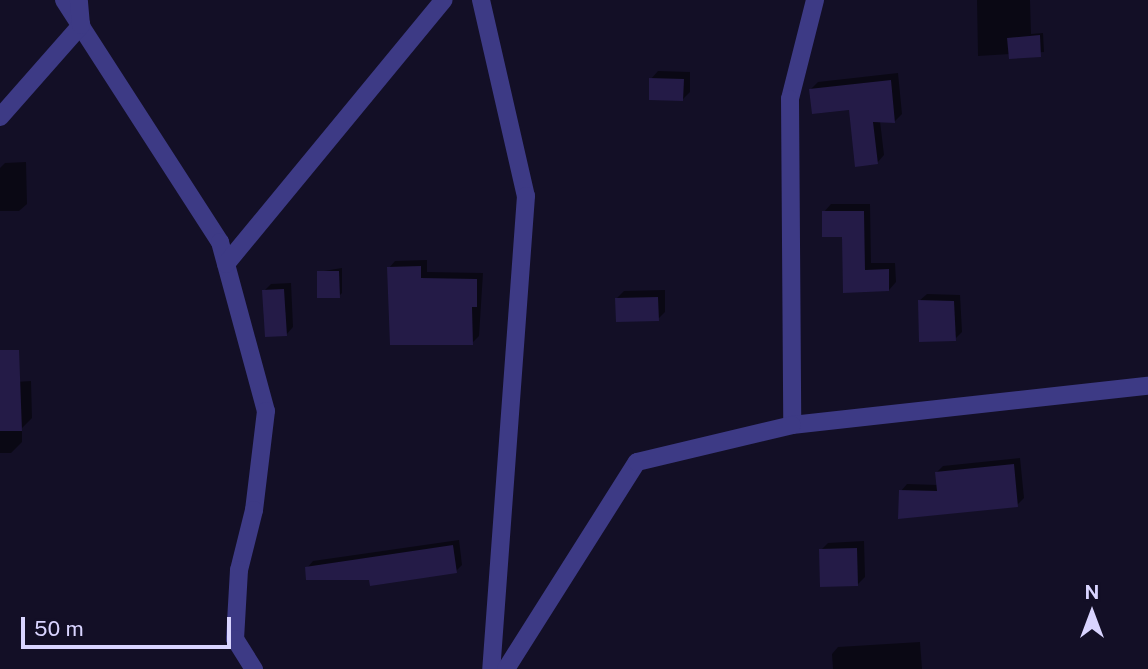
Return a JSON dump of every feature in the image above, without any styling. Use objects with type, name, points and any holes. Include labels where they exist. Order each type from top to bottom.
[{"type":"street","points":[[64,0],[220,242],[266,411],[254,510],[239,570],[235,639],[254,669]]},
{"type":"street","points":[[0,117],[81,26],[79,0]]},
{"type":"street","points":[[226,264],[444,0]]},
{"type":"street","points":[[481,0],[526,196],[491,669]]},
{"type":"street","points":[[792,425],[790,99],[815,0]]},
{"type":"street","points":[[506,669],[637,462],[792,425],[1148,386]]},
{"type":"building","points":[[1040,35],[1041,57],[1009,59],[1007,38]]},
{"type":"building","points":[[649,78],[684,79],[683,101],[649,100]]},
{"type":"building","points":[[891,80],[895,123],[873,122],[878,164],[855,167],[849,110],[812,114],[809,89]]},
{"type":"building","points":[[822,211],[864,211],[865,270],[889,269],[889,291],[843,293],[842,237],[822,237]]},
{"type":"building","points":[[421,266],[421,278],[477,279],[477,307],[472,307],[473,345],[390,345],[387,267]]},
{"type":"building","points":[[317,271],[339,271],[340,298],[317,298]]},
{"type":"building","points":[[284,289],[287,336],[265,337],[262,290]]},
{"type":"building","points":[[658,297],[659,321],[616,322],[615,298]]},
{"type":"building","points":[[918,300],[954,301],[956,341],[919,342]]},
{"type":"building","points":[[0,350],[19,350],[22,431],[0,431]]},
{"type":"building","points":[[1014,464],[1018,507],[898,519],[899,490],[937,491],[935,472]]},
{"type":"building","points":[[453,545],[457,573],[370,586],[369,580],[306,580],[305,567]]},
{"type":"building","points":[[857,548],[858,586],[820,587],[819,549]]}]
